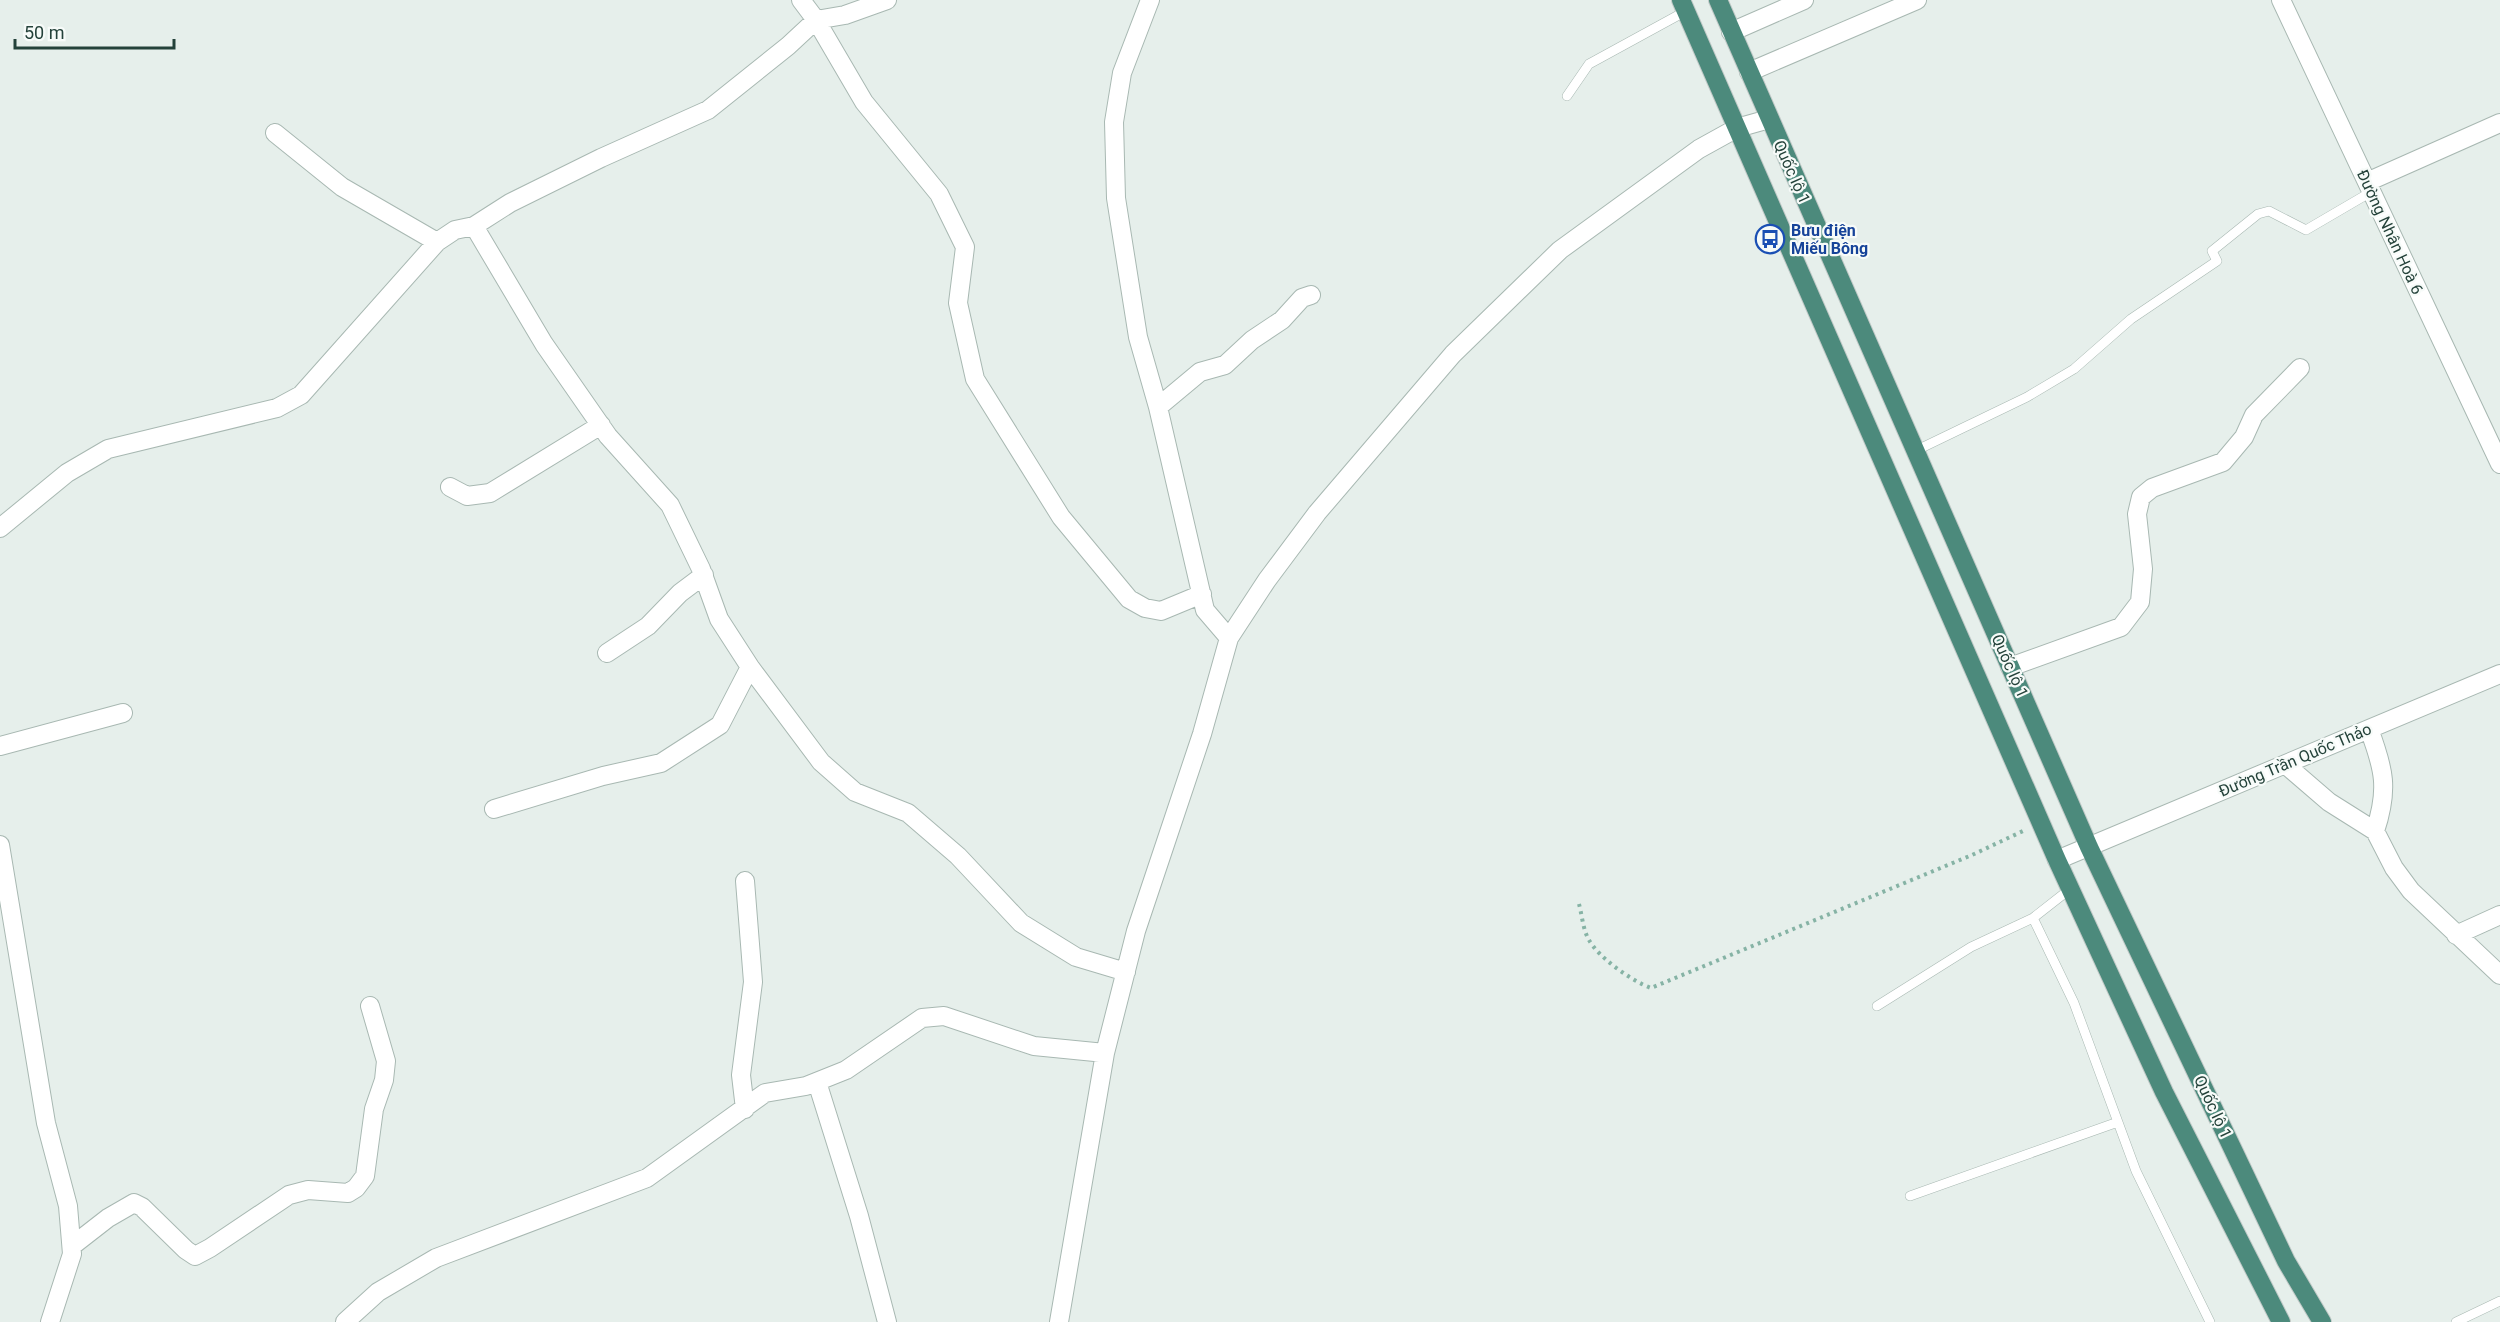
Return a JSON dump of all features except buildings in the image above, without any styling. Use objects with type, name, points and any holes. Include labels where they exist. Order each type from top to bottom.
[{"type":"highway","name":"Quốc lộ 1","points":[[1718,0],[2089,847],[2286,1261],[2322,1322]]},
{"type":"highway","name":"Quốc lộ 1","points":[[1683,5],[2070,889],[2164,1092],[2281,1322]]},
{"type":"street","points":[[801,0],[816,20],[864,102],[939,194],[965,248],[958,303],[975,380],[1061,517],[1129,599],[1145,608],[1161,611],[1202,594]]},
{"type":"street","points":[[0,528],[67,473],[108,449],[278,408],[301,395],[437,242],[455,230],[474,226],[510,203],[601,158],[708,110],[788,46],[816,20],[845,15],[887,0]]},
{"type":"street","points":[[1150,0],[1122,73],[1114,122],[1116,198],[1138,337],[1158,407],[1205,610],[1229,638]]},
{"type":"street","points":[[1731,32],[1804,0]]},
{"type":"street","points":[[1749,72],[1917,0]]},
{"type":"street","name":"Đường Nhân Hoà 6","points":[[2281,0],[2500,464]]},
{"type":"street","points":[[1059,1322],[1105,1053],[1136,931],[1202,734],[1229,638],[1267,580],[1317,513],[1453,354],[1560,250],[1698,149],[1737,128],[1769,119]]},
{"type":"street","points":[[2369,187],[2500,123]]},
{"type":"street","points":[[275,133],[342,188],[437,242]]},
{"type":"street","points":[[474,226],[544,344],[601,425],[670,505],[704,575],[719,619],[750,667],[821,762],[855,792],[908,813],[958,855],[1021,922],[1076,957],[1126,972]]},
{"type":"street","points":[[1158,407],[1200,372],[1225,365],[1252,340],[1282,320],[1302,298],[1311,295]]},
{"type":"street","points":[[2010,667],[2121,627],[2140,602],[2143,568],[2137,514],[2140,496],[2152,488],[2223,462],[2244,437],[2254,415],[2300,368]]},
{"type":"street","points":[[450,487],[467,496],[490,493],[601,425]]},
{"type":"street","points":[[607,653],[648,626],[680,593],[704,575]]},
{"type":"street","points":[[494,809],[603,776],[660,763],[720,725],[750,667]]},
{"type":"street","name":"Đường Trần Quốc Thảo","points":[[2057,860],[2500,674]]},
{"type":"street","points":[[0,746],[123,713]]},
{"type":"street","points":[[2369,729],[2381,761],[2385,782],[2383,804],[2375,831]]},
{"type":"street","points":[[2286,765],[2329,802],[2375,831],[2402,879],[2456,935],[2500,975]]},
{"type":"street","points":[[0,844],[46,1123],[68,1206],[72,1254],[50,1322]]},
{"type":"street","points":[[745,880],[753,982],[741,1075],[745,1109]]},
{"type":"street","points":[[2456,935],[2500,915]]},
{"type":"street","points":[[72,1246],[108,1218],[134,1203],[142,1207],[195,1256],[289,1195],[308,1190],[348,1193],[356,1188],[365,1176],[374,1108],[386,1061],[370,1006]]},
{"type":"street","points":[[345,1322],[378,1292],[436,1258],[647,1178],[765,1093],[817,1082],[846,1070],[922,1018],[944,1016],[1034,1046],[1105,1053]]},
{"type":"street","points":[[817,1082],[859,1216],[887,1322]]},
{"type":"lane","points":[[1567,96],[1589,64],[1683,5]]},
{"type":"lane","points":[[1915,451],[2027,397],[2074,369],[2131,320],[2217,261],[2212,251],[2258,214],[2269,211],[2307,230],[2369,187]]},
{"type":"lane","points":[[1876,1006],[1971,947],[2033,918],[2070,889]]},
{"type":"lane","points":[[2033,918],[2074,1003],[2136,1171],[2210,1322]]},
{"type":"lane","points":[[1910,1196],[2118,1122]]},
{"type":"lane","points":[[2456,1322],[2500,1301]]},
{"type":"path","points":[[1579,904],[1589,940],[1617,968],[1638,983],[1651,988],[1972,855],[2041,823]]},
{"type":"place","name":"Bưu điện Miếu Bông","points":[[1770,239]]}]
